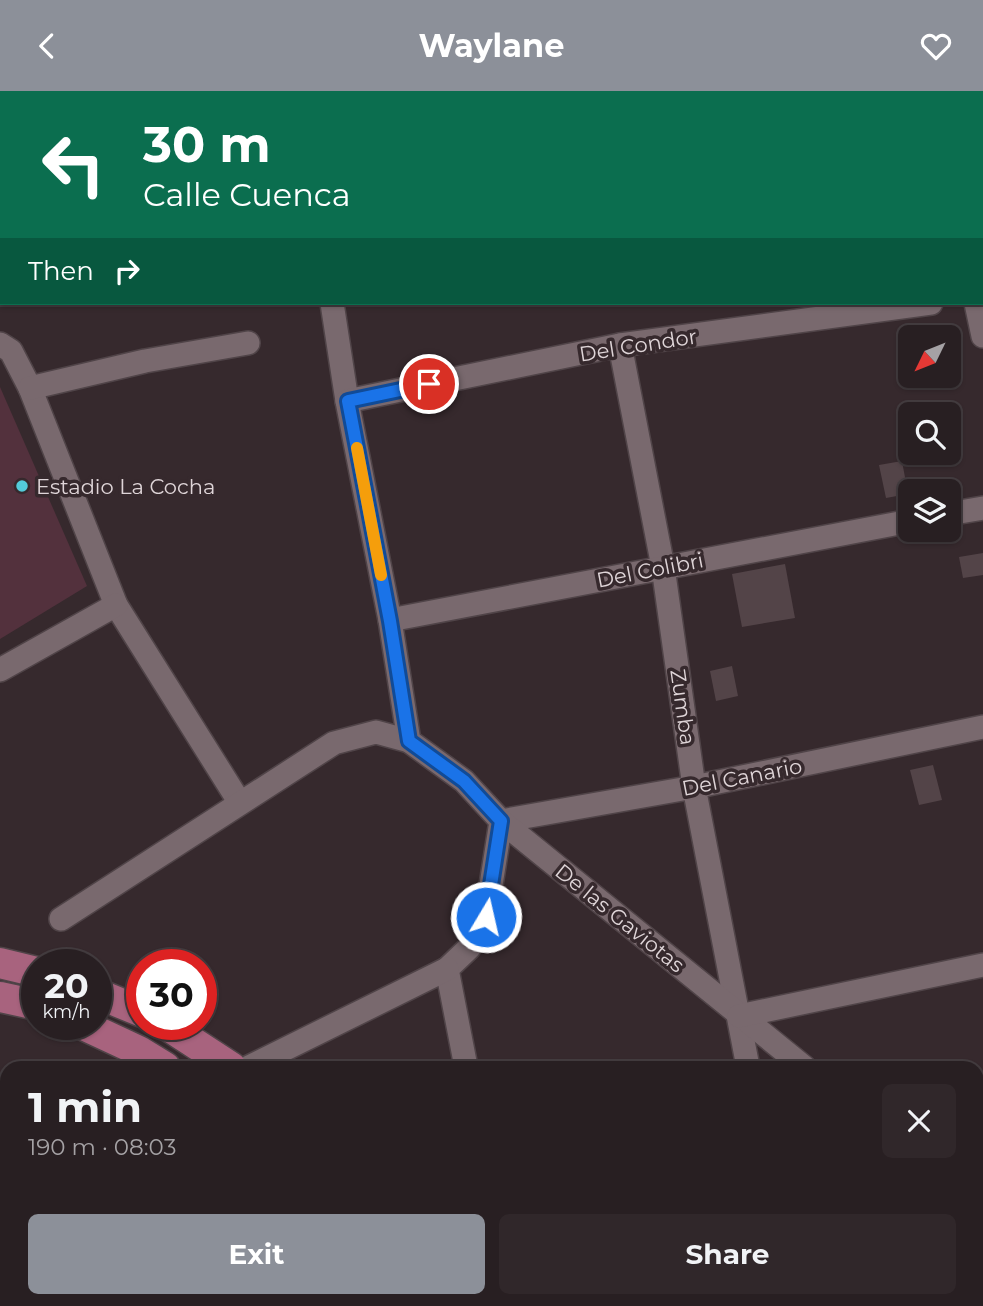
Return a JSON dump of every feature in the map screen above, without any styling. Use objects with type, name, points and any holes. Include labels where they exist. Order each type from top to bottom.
[{"type":"main road","points":[[0,963],[21,968]]},
{"type":"main road","points":[[0,997],[21,1002]]},
{"type":"main road","points":[[112,1038],[155,1061]]},
{"type":"main road","points":[[190,1040],[223,1061]]},
{"type":"street","points":[[61,919],[334,743],[376,732],[409,741],[332,305]]},
{"type":"street","name":"Del Condor","points":[[348,401],[620,345],[916,305]]},
{"type":"street","points":[[976,305],[983,336]]},
{"type":"street","points":[[30,389],[145,361],[248,343]]},
{"type":"street","points":[[0,344],[11,351],[30,389],[116,605],[240,803]]},
{"type":"street","name":"Zumba","points":[[620,345],[663,567],[694,787],[747,1061]]},
{"type":"street","points":[[961,512],[983,508]]},
{"type":"street","name":"Del Colibri","points":[[390,621],[898,523]]},
{"type":"street","points":[[0,670],[116,605]]},
{"type":"street","name":"Del Canario","points":[[501,821],[694,787],[983,727]]},
{"type":"street","name":"De las Gaviotas","points":[[409,741],[464,781],[501,821],[796,1061]]},
{"type":"street","points":[[260,1061],[447,969],[469,948],[486,917],[501,821]]},
{"type":"street","points":[[739,1016],[983,965]]},
{"type":"street","points":[[447,969],[465,1061]]},
{"type":"shaded area","name":"Estadio La Cocha","points":[[0,387],[87,586],[0,639]]},
{"type":"building","points":[[898,462],[898,465],[903,465],[905,479],[898,479],[898,496],[886,498],[879,465]]},
{"type":"building","points":[[983,553],[983,575],[963,578],[959,557]]},
{"type":"building","points":[[785,564],[795,618],[742,627],[732,574]]},
{"type":"building","points":[[732,666],[738,696],[716,701],[710,671]]},
{"type":"building","points":[[933,765],[942,800],[919,805],[910,770]]},
{"type":"slow traffic","points":[[357,448],[381,575]]},
{"type":"place","name":"Estadio La Cocha","points":[[22,486]]},
{"type":"route","points":[[429,384],[348,401],[390,621],[409,741],[464,781],[501,821],[486,917]]}]
